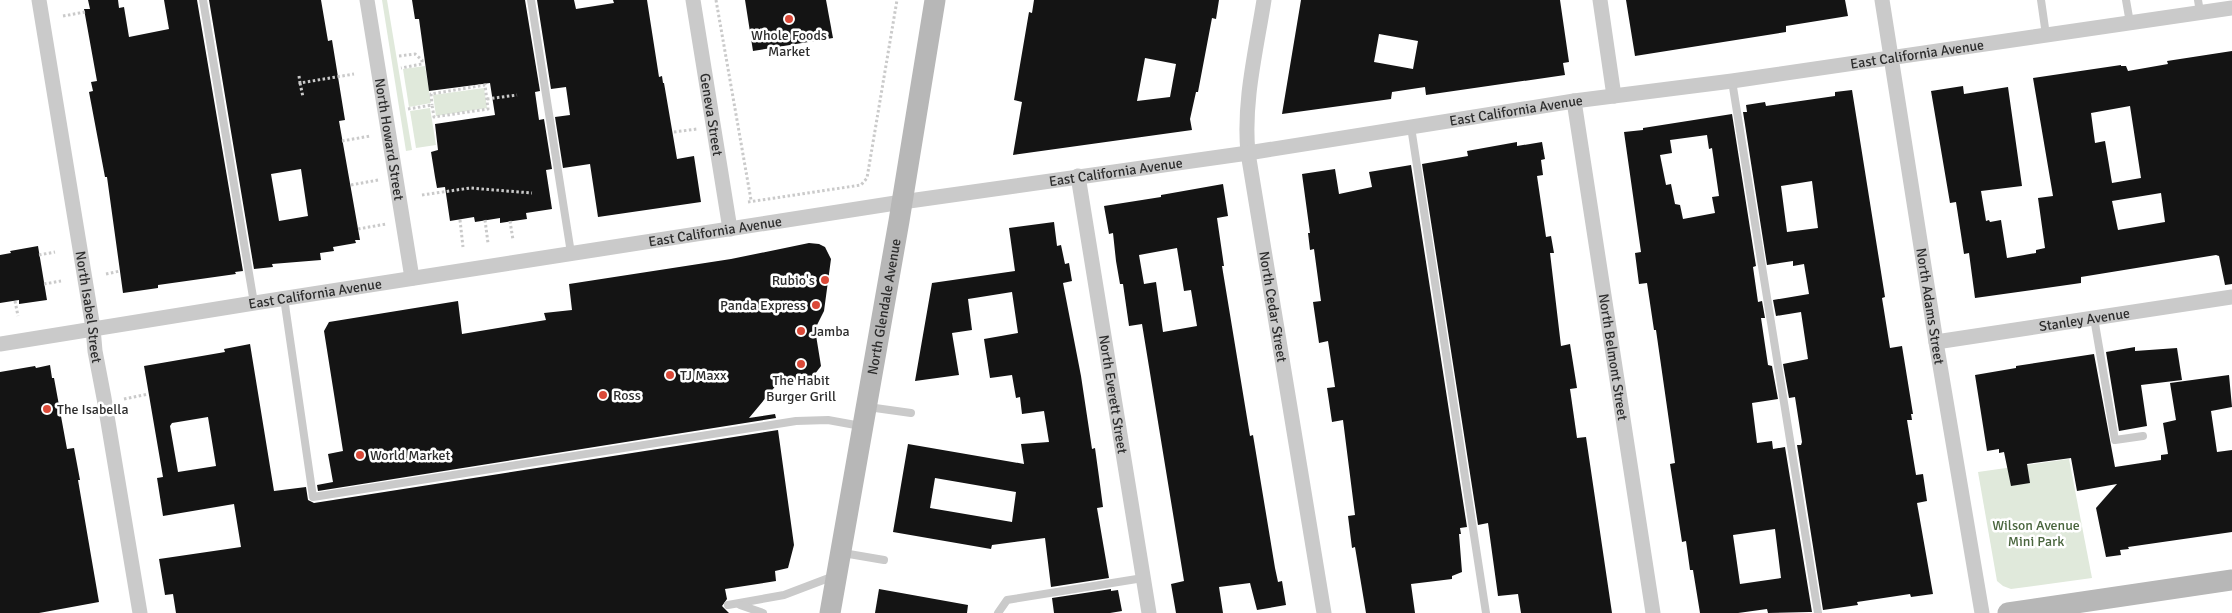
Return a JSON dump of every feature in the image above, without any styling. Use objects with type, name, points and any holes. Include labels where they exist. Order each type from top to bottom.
[{"type":"main road","name":"North Glendale Avenue","points":[[830,613],[902,202],[935,0]]},
{"type":"main road","points":[[2008,613],[2232,580]]},
{"type":"street","name":"North Isabel Street","points":[[39,0],[93,328],[95,351],[140,613]]},
{"type":"street","name":"North Howard Street","points":[[366,0],[412,278]]},
{"type":"street","name":"Geneva Street","points":[[693,0],[730,229]]},
{"type":"street","name":"North Cedar Street","points":[[1264,0],[1247,107],[1248,153],[1324,613]]},
{"type":"street","points":[[1600,0],[1614,96]]},
{"type":"street","name":"North Adams Street","points":[[1882,0],[1936,342],[1982,613]]},
{"type":"street","name":"East California Avenue","points":[[0,344],[902,202],[1248,153],[1574,101],[1732,81],[2130,23],[2199,6],[2232,8]]},
{"type":"street","name":"North Belmont Street","points":[[1574,101],[1653,613]]},
{"type":"street","name":"North Everett Street","points":[[1078,176],[1149,613]]},
{"type":"street","name":"Stanley Avenue","points":[[1936,342],[2232,297]]},
{"type":"lane","points":[[203,0],[254,303]]},
{"type":"lane","points":[[531,0],[571,253]]},
{"type":"lane","points":[[2041,0],[2046,35]]},
{"type":"lane","points":[[2126,0],[2130,23]]},
{"type":"lane","points":[[1732,81],[1818,613]]},
{"type":"lane","points":[[1412,127],[1486,613]]},
{"type":"lane","points":[[284,298],[313,497],[796,421],[911,413]]},
{"type":"lane","points":[[2094,318],[2115,440],[2143,436]]},
{"type":"lane","points":[[841,553],[884,560]]},
{"type":"lane","points":[[728,605],[784,595],[836,576]]},
{"type":"lane","points":[[998,613],[1007,600],[1143,578]]},
{"type":"lane","points":[[738,604],[763,613]]},
{"type":"path","points":[[716,0],[750,201],[861,185],[867,178],[897,0]]},
{"type":"path","points":[[63,16],[85,12]]},
{"type":"path","points":[[399,56],[416,54],[422,60],[422,64],[401,68]]},
{"type":"path","points":[[300,84],[354,74]]},
{"type":"path","points":[[299,76],[303,97]]},
{"type":"path","points":[[484,86],[488,109],[434,117],[432,105],[431,94],[484,86]]},
{"type":"path","points":[[487,99],[517,95]]},
{"type":"path","points":[[408,109],[432,105]]},
{"type":"path","points":[[674,132],[700,128]]},
{"type":"path","points":[[342,141],[370,136]]},
{"type":"path","points":[[351,185],[378,180]]},
{"type":"path","points":[[422,195],[470,188],[532,193]]},
{"type":"path","points":[[460,220],[463,247]]},
{"type":"path","points":[[485,220],[488,244]]},
{"type":"path","points":[[510,221],[513,240]]},
{"type":"path","points":[[358,229],[386,224]]},
{"type":"path","points":[[39,255],[55,252]]},
{"type":"path","points":[[106,274],[120,271]]},
{"type":"path","points":[[44,284],[60,281]]},
{"type":"path","points":[[15,301],[18,316]]},
{"type":"path","points":[[124,399],[148,394]]},
{"type":"green space","points":[[382,0],[387,0],[412,150],[406,151]]},
{"type":"green space","points":[[425,66],[431,103],[409,107],[403,69]]},
{"type":"green space","points":[[484,88],[487,108],[436,116],[433,95]]},
{"type":"green space","points":[[430,108],[436,145],[416,148],[410,111]]},
{"type":"green space","name":"Wilson Avenue Mini Park","points":[[2069,459],[2092,578],[2011,589],[2003,586],[1997,581],[1978,472]]},
{"type":"building","points":[[88,0],[118,0],[119,8],[124,7],[129,37],[169,29],[164,0],[197,0],[243,271],[235,272],[236,274],[158,285],[158,288],[123,293],[107,177],[105,177],[89,92],[93,91],[91,82],[97,81],[84,9],[90,9]]},
{"type":"building","points":[[209,0],[321,0],[328,41],[332,40],[345,120],[339,121],[360,240],[355,240],[356,243],[333,247],[334,251],[320,253],[321,260],[272,264],[273,267],[254,269]],"holes":[[[301,169],[308,216],[279,221],[271,174]]]},
{"type":"building","points":[[412,0],[525,0],[540,91],[535,92],[539,120],[544,119],[552,169],[546,170],[552,209],[526,213],[527,219],[500,223],[500,218],[475,222],[474,217],[450,221],[445,187],[437,188],[431,152],[438,150],[435,124],[495,115],[490,83],[429,91],[419,19],[415,19]]},
{"type":"building","points":[[537,0],[574,0],[576,9],[614,3],[613,0],[647,0],[659,77],[662,76],[664,83],[677,159],[694,156],[701,202],[598,217],[590,164],[563,168],[555,117],[570,115],[566,87],[551,89]]},
{"type":"building","name":"Whole Foods Market","points":[[745,0],[826,0],[833,38],[753,51]]},
{"type":"building","points":[[1034,0],[1219,0],[1216,19],[1212,18],[1198,92],[1196,92],[1190,119],[1192,130],[1013,155],[1022,102],[1014,100],[1029,12],[1032,13]],"holes":[[[1145,58],[1176,64],[1170,97],[1137,101]]]},
{"type":"building","points":[[1301,0],[1560,0],[1569,62],[1563,63],[1565,75],[1426,95],[1425,87],[1392,92],[1391,99],[1282,114]],"holes":[[[1379,34],[1418,41],[1413,69],[1374,62]]]},
{"type":"building","points":[[1626,0],[1845,0],[1848,16],[1786,26],[1786,32],[1635,56]]},
{"type":"building","points":[[2232,51],[2232,284],[2225,285],[2219,256],[2216,255],[2081,277],[2081,283],[1975,298],[1969,253],[1964,254],[1956,202],[1950,203],[1931,91],[1963,86],[1964,94],[2008,87],[2022,186],[1981,191],[1986,221],[2001,220],[2007,258],[2036,253],[2036,250],[2045,248],[2038,198],[2053,196],[2033,78],[2121,65],[2126,66],[2128,71],[2168,64],[2167,61]],"holes":[[[2130,106],[2141,178],[2112,183],[2105,141],[2095,143],[2091,113]],[[2161,193],[2165,222],[2118,230],[2112,201]]]},
{"type":"building","points":[[1852,90],[1885,297],[1882,298],[1890,348],[1902,346],[1913,414],[1911,414],[1912,420],[1907,420],[1916,475],[1923,474],[1927,501],[1917,503],[1933,594],[1911,597],[1910,594],[1857,602],[1858,605],[1823,610],[1797,445],[1801,445],[1802,442],[1795,397],[1789,398],[1783,364],[1808,359],[1801,312],[1776,316],[1773,300],[1809,294],[1804,264],[1793,266],[1793,261],[1767,265],[1743,112],[1747,112],[1746,105],[1765,102],[1766,106],[1835,96],[1835,92]],"holes":[[[1812,181],[1818,228],[1787,232],[1781,186]]]},
{"type":"building","points":[[1732,114],[1756,266],[1753,267],[1758,302],[1762,301],[1765,318],[1761,318],[1768,365],[1772,366],[1778,399],[1752,403],[1757,443],[1772,441],[1773,449],[1785,447],[1812,612],[1768,613],[1767,609],[1738,613],[1700,613],[1693,570],[1690,570],[1686,541],[1682,542],[1670,464],[1675,463],[1656,330],[1654,330],[1647,283],[1639,284],[1635,253],[1641,252],[1624,132],[1643,130],[1643,128]],"holes":[[[1707,135],[1709,149],[1712,148],[1719,196],[1712,197],[1715,213],[1683,219],[1680,205],[1675,204],[1671,184],[1666,185],[1660,155],[1672,153],[1670,140]],[[1775,529],[1781,578],[1740,584],[1733,535]]]},
{"type":"building","points":[[1517,142],[1517,146],[1542,142],[1545,159],[1541,160],[1543,175],[1537,176],[1546,237],[1551,236],[1554,253],[1550,253],[1561,346],[1570,344],[1577,388],[1570,389],[1577,438],[1586,437],[1612,613],[1521,613],[1518,594],[1498,596],[1488,523],[1478,525],[1422,164],[1468,156],[1467,151]]},
{"type":"building","points":[[1411,165],[1467,527],[1460,528],[1461,534],[1459,534],[1462,572],[1452,576],[1452,579],[1411,584],[1415,613],[1366,613],[1355,547],[1352,548],[1348,516],[1355,515],[1343,420],[1332,422],[1327,388],[1335,387],[1328,341],[1319,343],[1313,302],[1321,301],[1314,249],[1310,250],[1308,233],[1310,233],[1302,174],[1335,169],[1339,194],[1372,187],[1369,172]]},
{"type":"building","points":[[1223,184],[1228,216],[1217,218],[1224,266],[1222,266],[1250,436],[1253,435],[1275,568],[1278,582],[1282,581],[1286,605],[1257,610],[1250,583],[1219,587],[1223,613],[1176,613],[1171,584],[1184,581],[1142,324],[1129,326],[1123,284],[1120,284],[1116,261],[1113,233],[1109,234],[1104,206],[1161,197],[1161,195]],"holes":[[[1177,248],[1184,291],[1191,290],[1197,326],[1163,332],[1156,282],[1144,284],[1139,255]]]},
{"type":"building","points":[[1054,222],[1057,246],[1061,245],[1065,264],[1069,263],[1072,281],[1063,283],[1081,376],[1092,449],[1095,448],[1103,507],[1097,508],[1109,578],[1051,587],[1045,538],[992,545],[991,549],[893,532],[908,444],[1024,464],[1021,444],[1049,442],[1044,411],[1022,414],[1020,397],[1016,398],[1012,375],[990,378],[984,339],[1018,333],[1012,292],[968,299],[972,330],[952,333],[959,375],[915,381],[932,283],[1015,271],[1009,228]],"holes":[[[935,478],[1016,492],[1012,522],[930,508]]]},
{"type":"building","points":[[809,243],[825,247],[831,259],[824,311],[815,329],[821,366],[808,383],[803,379],[778,383],[749,418],[775,414],[776,418],[318,491],[317,485],[333,482],[328,454],[343,451],[324,331],[329,322],[458,301],[462,334],[546,320],[544,313],[572,310],[569,284],[731,259]]},
{"type":"building","points":[[38,246],[47,300],[19,304],[19,300],[0,303],[0,255],[11,253],[10,251]]},
{"type":"building","points":[[250,344],[274,491],[306,487],[308,500],[314,503],[778,430],[794,545],[788,568],[775,571],[776,581],[725,589],[727,599],[722,606],[729,613],[176,613],[173,594],[165,595],[159,559],[241,547],[234,504],[163,516],[157,478],[163,477],[144,366],[225,352],[224,349]],"holes":[[[208,417],[216,466],[178,472],[170,426],[172,423]]]},
{"type":"building","points":[[2135,347],[2135,351],[2177,348],[2182,380],[2141,385],[2147,426],[2119,431],[2106,352]]},
{"type":"building","points":[[2094,354],[2115,467],[2161,460],[2161,455],[2168,454],[2163,423],[2176,420],[2170,383],[2229,375],[2232,407],[2211,411],[2217,452],[2232,450],[2232,532],[2128,547],[2129,549],[2120,550],[2121,555],[2106,557],[2096,508],[2117,484],[2077,491],[2071,458],[2027,464],[2030,483],[2011,486],[2004,452],[1999,453],[1999,449],[1987,451],[1975,375],[2016,368],[2016,366]]},
{"type":"building","points":[[50,365],[67,449],[74,448],[99,602],[39,613],[0,613],[0,372]]},
{"type":"building","points":[[879,589],[968,605],[967,613],[875,613]]},
{"type":"building","points":[[1111,589],[1111,591],[1118,590],[1122,611],[1110,613],[1054,613],[1052,598]]},
{"type":"place","name":"Whole Foods Market","points":[[789,19]]},
{"type":"place","name":"Rubio's","points":[[825,280]]},
{"type":"place","name":"Panda Express","points":[[816,305]]},
{"type":"place","name":"Jamba","points":[[801,331]]},
{"type":"place","name":"The Habit Burger Grill","points":[[801,364]]},
{"type":"place","name":"TJ Maxx","points":[[670,375]]},
{"type":"place","name":"Ross","points":[[603,395]]},
{"type":"place","name":"The Isabella","points":[[47,409]]},
{"type":"place","name":"World Market","points":[[360,455]]}]
